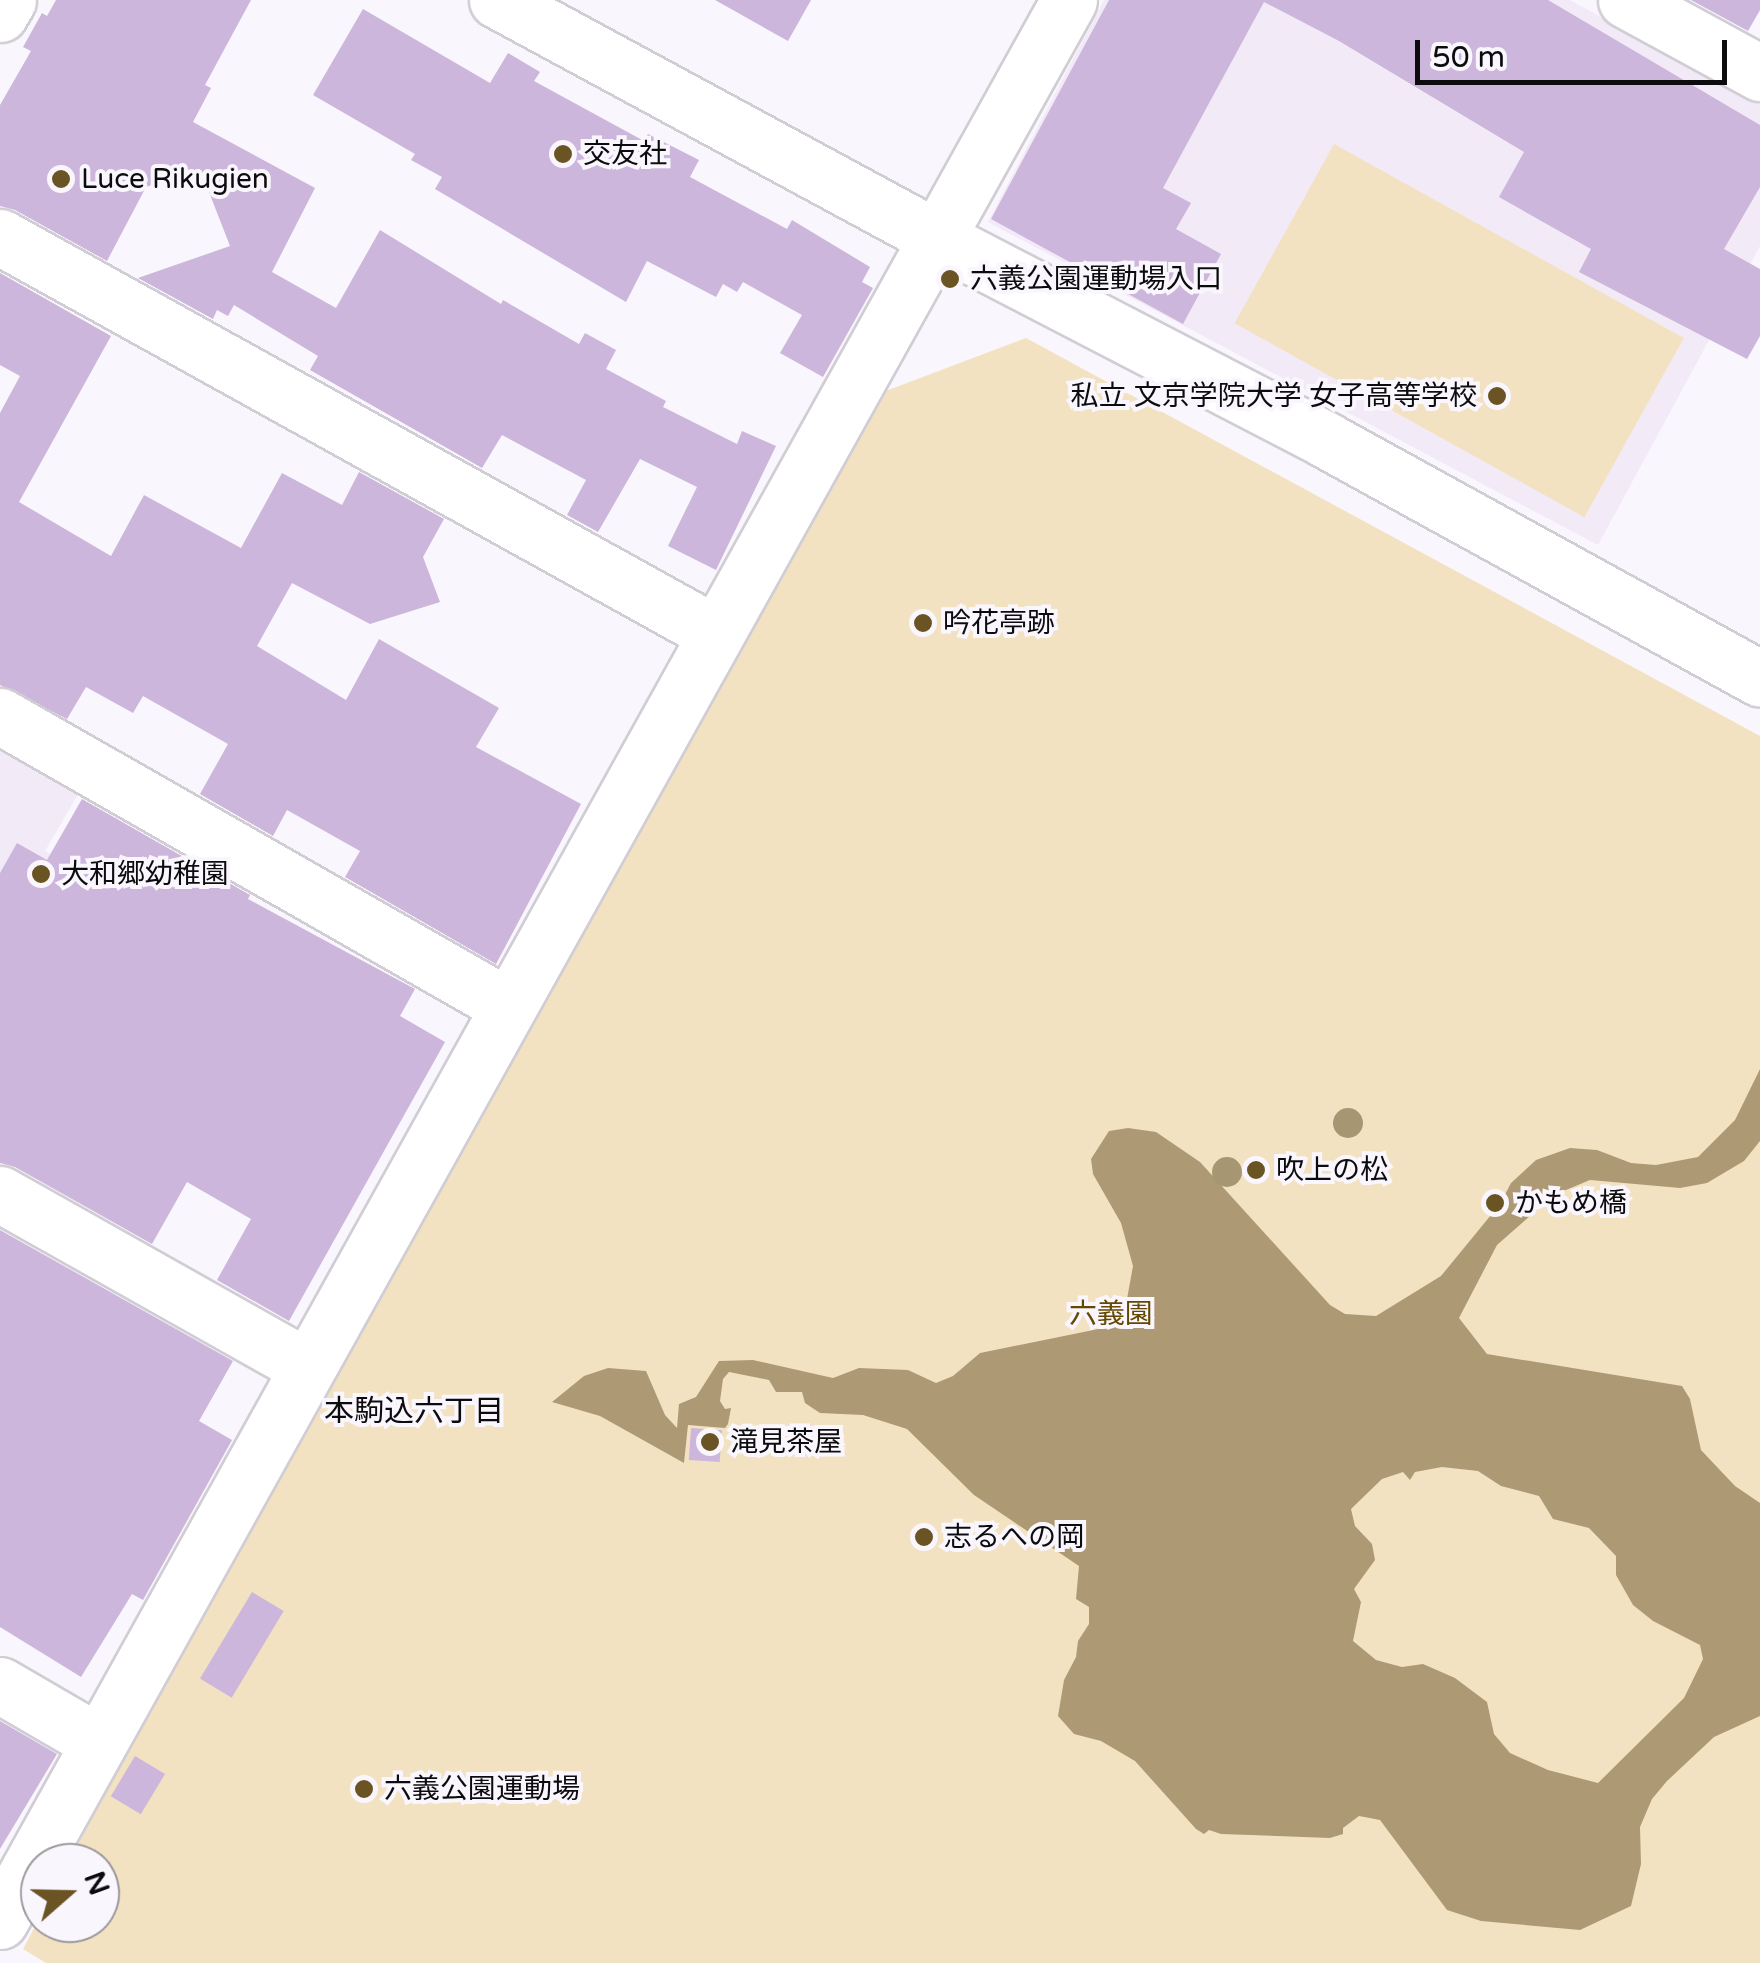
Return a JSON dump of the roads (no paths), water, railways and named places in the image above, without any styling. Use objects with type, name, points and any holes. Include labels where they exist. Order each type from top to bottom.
[{"type":"street","points":[[0,14],[8,0]]},
{"type":"street","points":[[497,0],[939,240],[1326,440],[1760,679]]},
{"type":"street","points":[[0,1921],[713,632],[939,240],[1069,0]]},
{"type":"street","points":[[1626,0],[1754,56]]},
{"type":"street","points":[[0,237],[713,632]]},
{"type":"street","points":[[0,716],[506,1005]]},
{"type":"street","points":[[0,1194],[305,1366]]},
{"type":"street","points":[[0,1685],[98,1742]]},
{"type":"place","name":"交友社","points":[[563,154]]},
{"type":"place","name":"Luce Rikugien","points":[[61,179]]},
{"type":"place","name":"六義公園運動場入口","points":[[950,279]]},
{"type":"place","name":"私立 文京学院大学 女子高等学校","points":[[1497,396]]},
{"type":"place","name":"吟花亭跡","points":[[923,623]]},
{"type":"place","name":"大和郷幼稚園","points":[[41,874]]},
{"type":"place","name":"吹上の松","points":[[1256,1170]]},
{"type":"place","name":"かもめ橋","points":[[1495,1203]]},
{"type":"place","name":"滝見茶屋","points":[[710,1442]]},
{"type":"place","name":"志るへの岡","points":[[924,1537]]},
{"type":"place","name":"六義公園運動場","points":[[364,1789]]},
{"type":"district","name":"本駒込六丁目","points":[[414,1412]]},
{"type":"park label","name":"六義園","points":[[1111,1314]]}]
